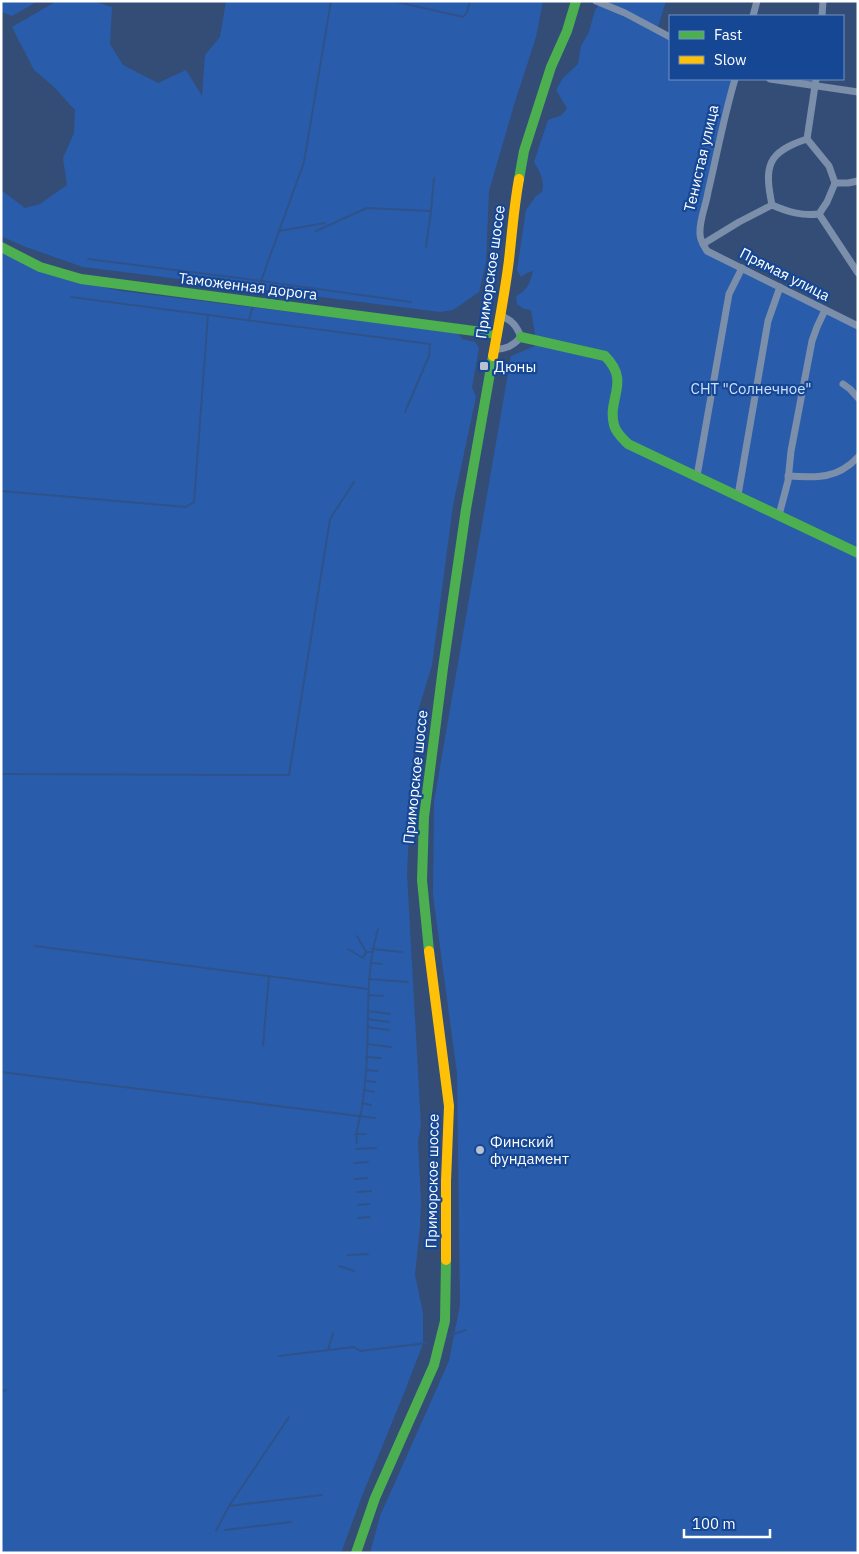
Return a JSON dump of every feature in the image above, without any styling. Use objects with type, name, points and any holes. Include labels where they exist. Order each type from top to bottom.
[{"type":"main road","name":"Приморское шоссе","points":[[356,1553],[375,1498],[434,1365],[445,1321],[448,1088],[425,921],[422,880],[423,832],[443,668],[466,509],[509,259],[514,204],[524,151],[551,67],[567,31],[576,1]]},
{"type":"main road","name":"Таможенная дорога","points":[[1,247],[40,266],[81,278],[497,334]]},
{"type":"main road","points":[[522,337],[605,356],[611,360],[618,380],[614,425],[619,435],[628,444],[858,553]]},
{"type":"street","points":[[596,1],[625,12],[669,36]]},
{"type":"street","points":[[753,15],[757,1]]},
{"type":"street","points":[[822,15],[823,1]]},
{"type":"street","name":"Тенистая улица","points":[[703,244],[699,236],[700,224],[726,109],[735,80]]},
{"type":"street","points":[[785,80],[816,82],[858,92]]},
{"type":"street","points":[[816,82],[807,139],[829,166],[835,183],[827,202],[819,214]]},
{"type":"street","points":[[772,205],[768,170],[774,158],[783,148],[807,139]]},
{"type":"street","points":[[835,183],[858,181]]},
{"type":"street","points":[[703,244],[772,205],[799,214],[819,214]]},
{"type":"street","points":[[819,214],[858,273]]},
{"type":"street","name":"Прямая улица","points":[[703,244],[707,251],[858,326]]},
{"type":"street","points":[[698,476],[729,294],[742,268]]},
{"type":"street","points":[[738,495],[768,321],[780,287]]},
{"type":"street","points":[[779,515],[788,476],[801,393],[812,341],[825,310]]},
{"type":"street","points":[[494,349],[501,350],[522,337],[514,324],[500,316]]},
{"type":"street","points":[[843,384],[858,398]]},
{"type":"street","points":[[788,476],[812,478],[829,475],[850,465],[858,457]]},
{"type":"green space","points":[[1,1],[38,1],[12,16],[1,12]]},
{"type":"green space","points":[[57,1],[93,1],[112,7],[110,44],[123,65],[158,83],[186,70],[202,96],[205,55],[220,37],[226,1],[543,1],[536,37],[489,191],[486,262],[479,292],[453,310],[440,312],[83,267],[23,246],[1,236],[1,190],[25,208],[40,204],[67,185],[63,158],[74,133],[75,110],[53,86],[34,70],[12,27]]},
{"type":"green space","name":"СНТ \"Солнечное\"","points":[[603,1],[666,1],[657,30],[669,36],[669,80],[735,80],[700,224],[698,242],[707,251],[858,326],[858,1553],[370,1553],[380,1516],[449,1361],[460,1305],[457,1073],[433,895],[434,802],[511,356],[535,346],[531,310],[524,309],[517,304],[516,296],[528,286],[533,271],[521,277],[517,270],[526,210],[536,196],[542,192],[543,188],[541,176],[534,162],[548,120],[562,115],[567,108],[556,90],[563,78],[578,64],[581,46],[589,32],[595,10]]},
{"type":"green space","points":[[1,251],[54,276],[121,291],[458,333],[462,339],[475,342],[479,348],[472,387],[476,397],[453,505],[432,665],[417,714],[412,771],[407,874],[421,1126],[418,1140],[421,1202],[415,1275],[423,1313],[423,1344],[341,1553],[1,1553]]},
{"type":"waterway","points":[[256,295],[304,162],[331,1]]},
{"type":"waterway","points":[[393,1],[463,17],[467,12],[470,1]]},
{"type":"waterway","points":[[316,231],[367,208],[431,211],[434,178]]},
{"type":"waterway","points":[[426,247],[431,211]]},
{"type":"waterway","points":[[279,231],[325,223]]},
{"type":"waterway","points":[[88,259],[411,302]]},
{"type":"waterway","points":[[71,297],[430,344],[429,356],[405,412]]},
{"type":"waterway","points":[[249,320],[253,306]]},
{"type":"waterway","points":[[1,491],[186,507],[194,502],[208,315]]},
{"type":"waterway","points":[[1,774],[289,775],[330,519],[354,482]]},
{"type":"waterway","points":[[357,1143],[367,1063],[370,967],[378,929]]},
{"type":"waterway","points":[[357,936],[366,952],[371,952]]},
{"type":"waterway","points":[[35,946],[368,989]]},
{"type":"waterway","points":[[348,949],[363,958],[366,952]]},
{"type":"waterway","points":[[372,949],[402,952]]},
{"type":"waterway","points":[[371,963],[382,964]]},
{"type":"waterway","points":[[263,1046],[269,976]]},
{"type":"waterway","points":[[369,979],[408,982]]},
{"type":"waterway","points":[[368,995],[383,996]]},
{"type":"waterway","points":[[368,1011],[390,1014]]},
{"type":"waterway","points":[[367,1019],[389,1022]]},
{"type":"waterway","points":[[367,1027],[389,1030]]},
{"type":"waterway","points":[[367,1044],[391,1047]]},
{"type":"waterway","points":[[366,1057],[381,1058]]},
{"type":"waterway","points":[[366,1070],[378,1071]]},
{"type":"waterway","points":[[1,1072],[375,1118]]},
{"type":"waterway","points":[[366,1081],[375,1082]]},
{"type":"waterway","points":[[364,1090],[374,1092]]},
{"type":"waterway","points":[[362,1103],[371,1105]]},
{"type":"waterway","points":[[355,1134],[366,1134]]},
{"type":"waterway","points":[[356,1149],[376,1148]]},
{"type":"waterway","points":[[354,1163],[368,1162]]},
{"type":"waterway","points":[[355,1179],[367,1178]]},
{"type":"waterway","points":[[357,1192],[371,1191]]},
{"type":"waterway","points":[[358,1205],[369,1204]]},
{"type":"waterway","points":[[358,1218],[370,1217]]},
{"type":"waterway","points":[[348,1255],[368,1254]]},
{"type":"waterway","points":[[339,1266],[354,1271]]},
{"type":"waterway","points":[[446,1337],[466,1330]]},
{"type":"waterway","points":[[328,1350],[333,1333]]},
{"type":"waterway","points":[[279,1356],[354,1347],[360,1351],[427,1343]]},
{"type":"waterway","points":[[1,1391],[6,1390]]},
{"type":"waterway","points":[[216,1531],[229,1506],[289,1417]]},
{"type":"waterway","points":[[229,1506],[322,1495]]},
{"type":"waterway","points":[[225,1530],[291,1522]]},
{"type":"traffic: fast","points":[[519,179],[524,151],[551,67],[567,31],[576,1]]},
{"type":"traffic: fast","points":[[1,247],[40,267],[81,279],[497,334]]},
{"type":"traffic: fast","points":[[521,337],[605,356],[613,365],[616,374],[617,390],[613,406],[614,425],[618,433],[628,444],[858,553]]},
{"type":"traffic: fast","points":[[429,951],[422,880],[424,817],[466,509],[493,356]]},
{"type":"traffic: fast","points":[[356,1553],[375,1498],[434,1365],[445,1321],[446,1260]]},
{"type":"traffic: slow","points":[[493,356],[506,284],[519,179]]},
{"type":"traffic: slow","points":[[429,951],[449,1106],[446,1181],[446,1260]]},
{"type":"place","name":"Дюны","points":[[484,366]]},
{"type":"place","name":"Финский фундамент","points":[[480,1150]]}]
